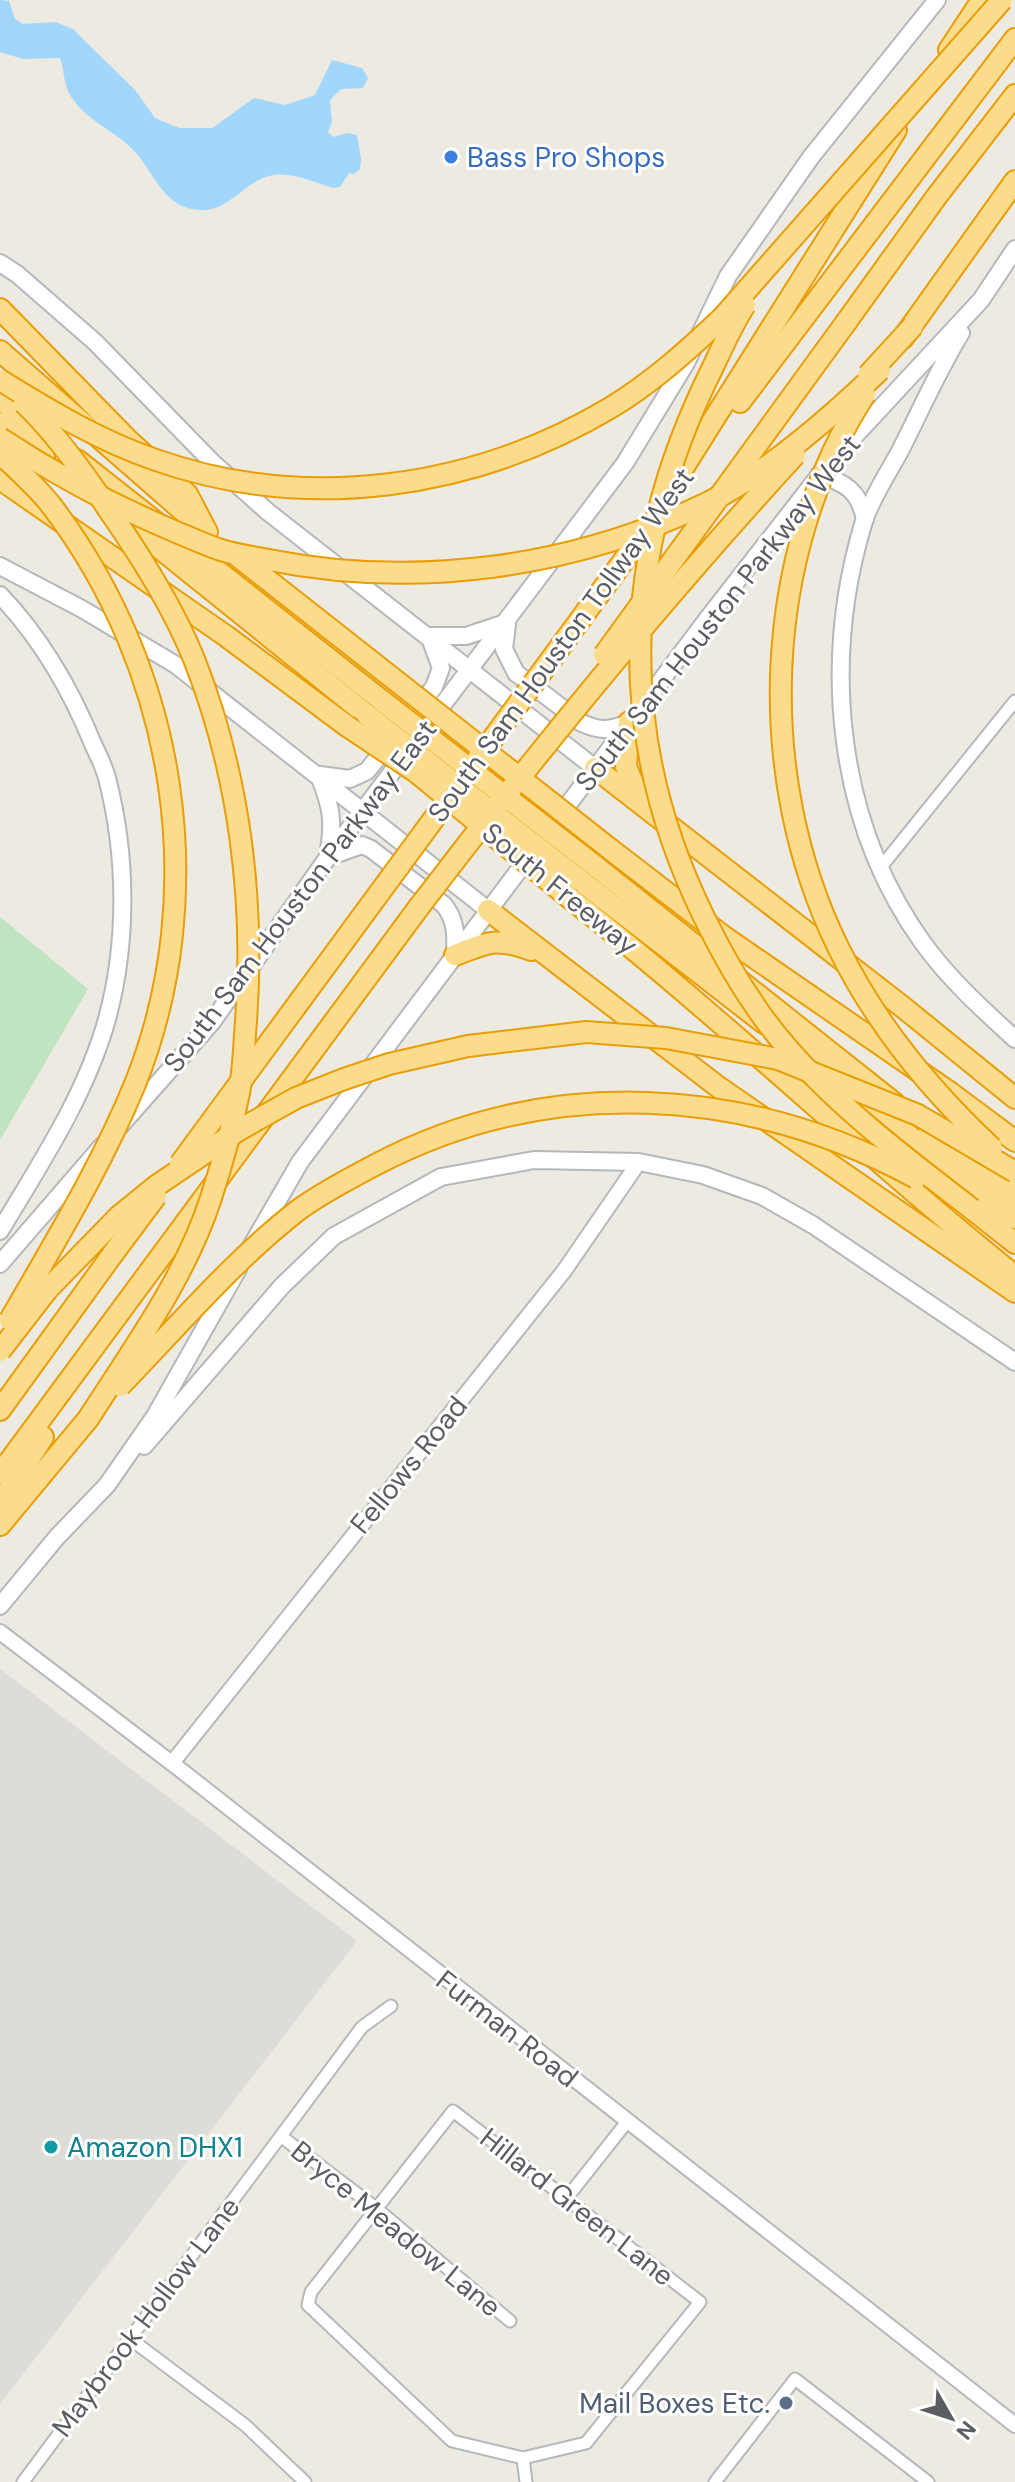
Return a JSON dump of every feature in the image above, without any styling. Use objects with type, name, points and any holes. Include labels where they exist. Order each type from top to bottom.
[{"type":"highway","points":[[808,293],[878,158],[982,0]]},
{"type":"highway","points":[[0,381],[53,413],[121,447],[197,472],[261,485],[354,488],[414,481],[475,469],[520,453],[611,408],[682,356],[723,317],[1002,0]]},
{"type":"highway","points":[[808,293],[1015,39]]},
{"type":"highway","name":"South Sam Houston Tollway West","points":[[135,1293],[937,196],[1015,95]]},
{"type":"highway","points":[[1015,181],[855,408],[808,512],[795,564],[781,666],[784,754],[789,794],[799,839],[838,948],[892,1037],[936,1091],[1015,1171]]},
{"type":"highway","points":[[419,907],[589,691],[749,505],[913,326],[1015,199]]},
{"type":"highway","points":[[781,252],[742,309],[705,382],[684,430],[648,551],[638,644],[646,743],[659,801],[671,844],[711,932],[743,988],[784,1044],[893,1149],[1015,1243]]},
{"type":"highway","name":"South Sam Houston Tollway West","points":[[112,1255],[630,552],[808,293]]},
{"type":"highway","points":[[0,309],[126,438],[187,494],[207,532]]},
{"type":"highway","points":[[0,351],[207,532],[610,849],[723,936],[1015,1141]]},
{"type":"highway","points":[[0,438],[77,486],[142,518],[222,550],[356,573],[435,572],[564,555],[620,538],[709,502],[808,434],[880,370]]},
{"type":"highway","points":[[0,381],[38,417],[98,493],[142,558],[166,603],[194,658],[210,706],[244,856],[249,981],[240,1091],[230,1130],[210,1199],[194,1239],[152,1319],[88,1419]]},
{"type":"highway","points":[[0,399],[583,882],[1015,1218]]},
{"type":"highway","points":[[0,423],[374,708]]},
{"type":"highway","points":[[0,453],[49,502],[78,543],[124,627],[139,662],[157,719],[172,799],[175,898],[162,995],[135,1084],[91,1178],[0,1337]]},
{"type":"highway","name":"South Freeway","points":[[0,479],[226,636],[347,726],[583,882],[622,938],[891,1174],[1015,1276]]},
{"type":"highway","points":[[629,722],[626,767],[642,802]]},
{"type":"highway","points":[[595,768],[1015,1098]]},
{"type":"highway","points":[[583,882],[871,1085],[1015,1195]]},
{"type":"highway","points":[[488,910],[717,1086],[1015,1292]]},
{"type":"highway","points":[[455,955],[493,941],[508,941],[549,956]]},
{"type":"highway","points":[[0,1351],[48,1289],[119,1216],[156,1186],[239,1130],[296,1098],[344,1079],[389,1064],[468,1046],[586,1032],[666,1038],[778,1059],[918,1115],[1015,1171]]},
{"type":"highway","points":[[0,1525],[88,1419],[256,1246],[299,1210],[342,1182],[403,1150],[461,1128],[522,1112],[588,1103],[647,1101],[728,1110],[786,1123],[836,1139],[972,1209]]},
{"type":"highway","points":[[0,1393],[112,1255]]},
{"type":"highway","points":[[0,1410],[112,1255]]},
{"type":"highway","points":[[0,1474],[135,1293]]},
{"type":"highway","points":[[0,1504],[135,1293]]},
{"type":"main road","points":[[471,670],[625,463],[686,363],[736,264],[811,157],[937,0]]},
{"type":"main road","name":"South Sam Houston Parkway West","points":[[488,910],[819,475],[981,300],[1015,249]]},
{"type":"main road","points":[[0,263],[17,274],[95,342],[213,463],[268,512],[595,768]]},
{"type":"main road","points":[[981,300],[957,339],[865,519],[849,591],[840,653],[843,729],[861,820],[897,903],[936,960],[964,992],[1015,1039]]},
{"type":"main road","points":[[819,475],[845,484],[854,492],[862,505],[865,519]]},
{"type":"main road","points":[[0,566],[82,609],[176,665],[488,910],[300,1162],[155,1416],[107,1485]]},
{"type":"main road","points":[[0,595],[22,618],[76,702],[107,776],[120,852],[122,911],[119,963],[109,1007],[80,1091],[0,1231]]},
{"type":"main road","points":[[430,636],[466,636],[507,622]]},
{"type":"main road","points":[[507,622],[504,649],[516,673],[594,729],[607,731],[629,722]]},
{"type":"main road","points":[[319,775],[350,779],[367,771],[434,687],[441,668],[430,636]]},
{"type":"main road","name":"South Sam Houston Parkway East","points":[[0,1264],[212,1022],[328,857],[471,670]]},
{"type":"main road","points":[[319,775],[332,812],[333,829],[328,857],[362,845],[444,905],[452,915],[456,936],[455,955]]},
{"type":"main road","points":[[0,1606],[57,1537],[182,1404],[282,1286],[334,1236],[441,1177],[534,1160],[639,1162],[703,1175],[786,1208],[1015,1362]]},
{"type":"street","points":[[881,867],[1015,701]]},
{"type":"street","name":"Fellows Road","points":[[172,1763],[564,1271],[639,1162]]},
{"type":"street","name":"Furman Road","points":[[0,1632],[172,1763],[626,2123],[1015,2425]]},
{"type":"street","name":"Maybrook Hollow Lane","points":[[23,2482],[362,2027],[391,2006]]},
{"type":"street","name":"Hillard Green Lane","points":[[377,2209],[453,2111],[700,2302],[586,2443],[523,2458]]},
{"type":"street","points":[[566,2199],[626,2123]]},
{"type":"street","name":"Bryce Meadow Lane","points":[[282,2137],[377,2209],[510,2321]]},
{"type":"street","points":[[377,2209],[311,2292],[308,2305],[452,2441],[523,2458],[526,2482]]},
{"type":"street","points":[[129,2338],[245,2425],[305,2482]]},
{"type":"street","points":[[715,2482],[795,2379],[928,2482]]},
{"type":"shaded area","points":[[0,1669],[357,1941],[0,2404]]},
{"type":"green space","points":[[0,917],[88,989],[0,1140]]},
{"type":"water","points":[[0,0],[9,1],[15,19],[23,24],[56,22],[73,29],[136,91],[155,118],[179,128],[212,128],[254,98],[285,105],[315,95],[332,60],[362,68],[368,78],[363,88],[341,89],[330,100],[332,122],[328,132],[333,137],[347,133],[357,135],[360,169],[354,174],[349,173],[340,187],[333,188],[288,175],[274,175],[256,182],[213,209],[182,206],[167,195],[129,146],[72,98],[60,58],[23,59],[0,52]]},
{"type":"place","name":"Bass Pro Shops","points":[[451,157]]},
{"type":"place","name":"Amazon DHX1","points":[[51,2147]]},
{"type":"place","name":"Mail Boxes Etc.","points":[[786,2403]]}]
